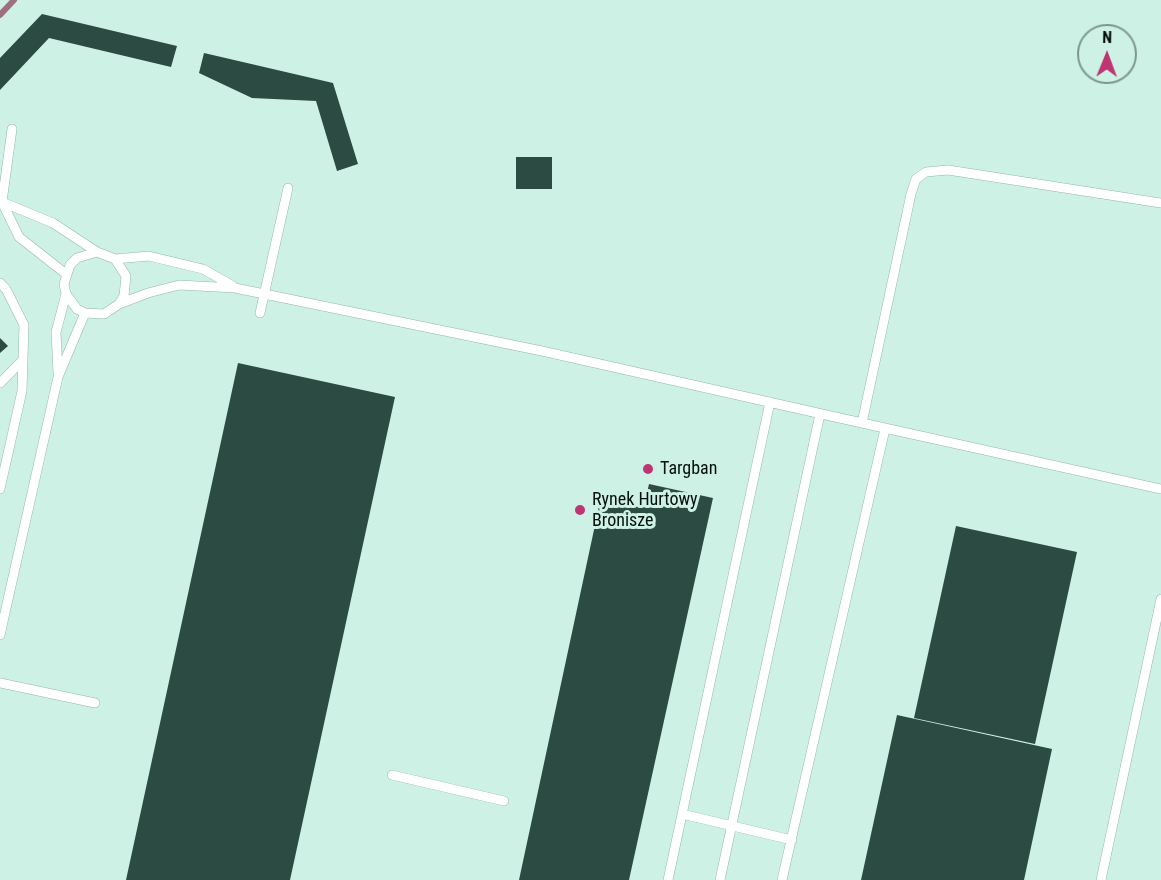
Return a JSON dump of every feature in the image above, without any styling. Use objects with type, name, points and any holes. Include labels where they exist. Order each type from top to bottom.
[{"type":"lane","points":[[12,129],[1,201],[19,237],[66,274]]},
{"type":"lane","points":[[862,423],[916,179],[926,172],[948,170],[1161,203]]},
{"type":"lane","points":[[260,313],[288,188]]},
{"type":"lane","points":[[1,201],[53,223],[97,252],[115,259],[149,256],[203,269],[235,288]]},
{"type":"lane","points":[[58,377],[56,332],[66,294],[66,274],[77,258],[97,252]]},
{"type":"lane","points":[[115,259],[126,276],[124,296],[119,304]]},
{"type":"lane","points":[[0,282],[6,289],[24,325],[22,391],[0,489]]},
{"type":"lane","points":[[66,294],[71,302],[85,313],[104,314],[119,304],[179,285],[235,288],[531,349],[1161,489]]},
{"type":"lane","points":[[0,635],[58,377],[85,313]]},
{"type":"lane","points":[[0,383],[23,360]]},
{"type":"lane","points":[[668,880],[770,402]]},
{"type":"lane","points":[[720,880],[820,414]]},
{"type":"lane","points":[[782,880],[885,429]]},
{"type":"lane","points":[[1101,880],[1161,598]]},
{"type":"lane","points":[[0,683],[95,703]]},
{"type":"lane","points":[[392,775],[504,801]]},
{"type":"lane","points":[[682,814],[792,840]]},
{"type":"building","points":[[42,14],[177,46],[171,67],[49,38],[0,90],[0,58]]},
{"type":"building","points":[[204,53],[333,83],[358,164],[337,171],[316,101],[252,98],[199,73]]},
{"type":"building","points":[[516,157],[552,157],[552,189],[516,189]]},
{"type":"building","points":[[0,338],[8,346],[0,353]]},
{"type":"building","points":[[238,363],[395,397],[290,880],[126,880]]},
{"type":"building","points":[[649,484],[713,498],[629,880],[519,880],[601,497],[644,506]]},
{"type":"building","points":[[956,526],[1077,552],[1035,744],[914,718]]},
{"type":"building","points":[[897,715],[1052,749],[1024,880],[861,880]]},
{"type":"waterway","points":[[0,15],[14,0]]},
{"type":"place","name":"Targban","points":[[648,469]]},
{"type":"place","name":"Rynek Hurtowy Bronisze","points":[[580,510]]}]
